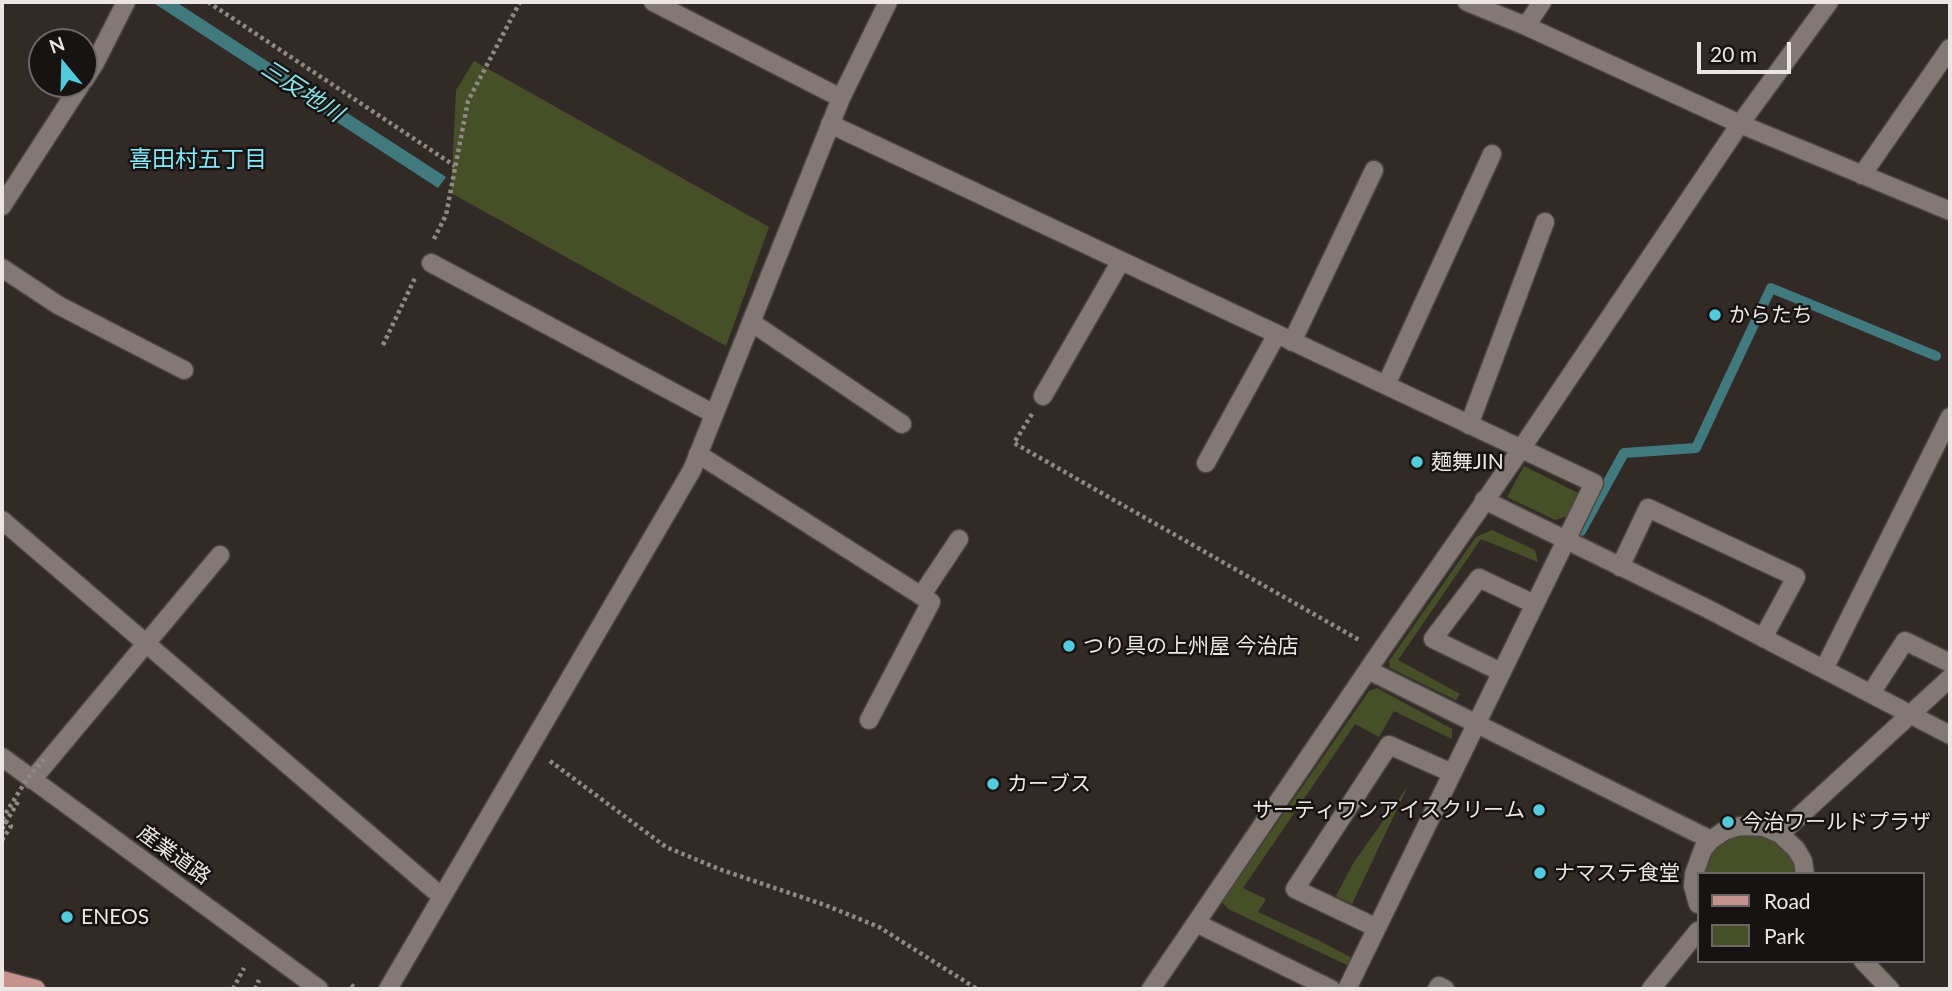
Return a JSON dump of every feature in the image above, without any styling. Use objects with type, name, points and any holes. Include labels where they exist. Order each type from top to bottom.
[{"type":"main road","points":[[2,980],[36,989]]},
{"type":"street","points":[[98,57],[126,2]]},
{"type":"street","points":[[653,2],[841,97]]},
{"type":"street","points":[[388,989],[692,470],[841,97],[888,2]]},
{"type":"street","points":[[1467,2],[1526,26],[1740,124],[1950,211]]},
{"type":"street","points":[[1526,26],[1542,2]]},
{"type":"street","points":[[1151,989],[1740,124],[1829,2]]},
{"type":"street","points":[[1862,175],[1950,48]]},
{"type":"street","points":[[2,206],[73,98]]},
{"type":"street","points":[[830,124],[1594,483],[1347,989]]},
{"type":"street","points":[[1386,386],[1492,154]]},
{"type":"street","points":[[1206,463],[1284,338],[1374,170]]},
{"type":"street","points":[[1469,425],[1545,222]]},
{"type":"street","points":[[1042,396],[1121,261]]},
{"type":"street","points":[[426,262],[714,414]]},
{"type":"street","points":[[2,268],[58,305],[184,370]]},
{"type":"street","points":[[751,323],[902,424]]},
{"type":"street","points":[[1824,669],[1950,417]]},
{"type":"street","points":[[698,454],[931,602],[869,720]]},
{"type":"street","points":[[1484,500],[1763,638],[1950,735]]},
{"type":"street","points":[[1620,567],[1648,508],[1796,577],[1763,638]]},
{"type":"street","points":[[2,520],[441,896]]},
{"type":"street","points":[[921,596],[959,539]]},
{"type":"street","points":[[32,780],[220,555]]},
{"type":"street","points":[[1501,672],[1433,639],[1479,578],[1534,604]]},
{"type":"street","points":[[1871,693],[1905,640],[1950,663]]},
{"type":"street","points":[[1368,670],[1711,840]]},
{"type":"street","points":[[1780,834],[1950,678]]},
{"type":"street","points":[[1377,928],[1295,889],[1390,745],[1452,773]]},
{"type":"street","name":"産業道路","points":[[2,757],[319,989]]},
{"type":"street","points":[[1696,897],[1694,874],[1703,849],[1724,831],[1740,826],[1764,827],[1780,834],[1796,849],[1803,861],[1805,872]]},
{"type":"street","points":[[1196,923],[1331,989]]},
{"type":"street","points":[[1651,989],[1696,933]]},
{"type":"street","points":[[1865,963],[1890,989]]},
{"type":"street","points":[[1437,989],[1439,986],[1445,989]]},
{"type":"path","points":[[208,2],[455,166]]},
{"type":"path","points":[[383,345],[426,262],[446,215],[468,101],[520,2]]},
{"type":"path","points":[[1042,396],[1014,443],[1380,652]]},
{"type":"path","points":[[530,746],[666,847],[879,927],[977,989]]},
{"type":"path","points":[[2,840],[10,826],[2,819],[27,779],[47,756]]},
{"type":"path","points":[[2,829],[32,780]]},
{"type":"path","points":[[233,989],[244,968]]},
{"type":"path","points":[[255,989],[259,980]]},
{"type":"path","points":[[351,985],[357,989]]},
{"type":"green space","points":[[474,61],[769,227],[726,346],[451,193],[456,90]]},
{"type":"green space","points":[[1524,466],[1578,493],[1567,516],[1555,520],[1507,497]]},
{"type":"green space","points":[[1492,530],[1535,550],[1538,562],[1481,539],[1398,660],[1460,694],[1456,700],[1390,668],[1389,661],[1476,537]]},
{"type":"green space","points":[[1377,688],[1452,729],[1452,739],[1394,711],[1379,737],[1355,724],[1243,888],[1266,899],[1258,912],[1356,960],[1349,966],[1228,909],[1222,902],[1369,691]]},
{"type":"green space","points":[[1408,786],[1352,904],[1336,896],[1354,862]]},
{"type":"green space","points":[[1773,830],[1804,872],[1694,874],[1724,831]]},
{"type":"water","name":"三反地川","points":[[152,2],[176,2],[446,177],[438,188]]},
{"type":"waterway","points":[[1581,531],[1624,453],[1696,448],[1771,288],[1936,356]]},
{"type":"place","name":"からたち","points":[[1715,315]]},
{"type":"place","name":"麺舞JIN","points":[[1417,462]]},
{"type":"place","name":"つり具の上州屋 今治店","points":[[1069,646]]},
{"type":"place","name":"カーブス","points":[[993,784]]},
{"type":"place","name":"サーティワンアイスクリーム","points":[[1539,810]]},
{"type":"place","name":"今治ワールドプラザ","points":[[1728,822]]},
{"type":"place","name":"ナマステ食堂","points":[[1540,873]]},
{"type":"place","name":"ENEOS","points":[[67,917]]},
{"type":"district","name":"喜田村五丁目","points":[[198,160]]}]
